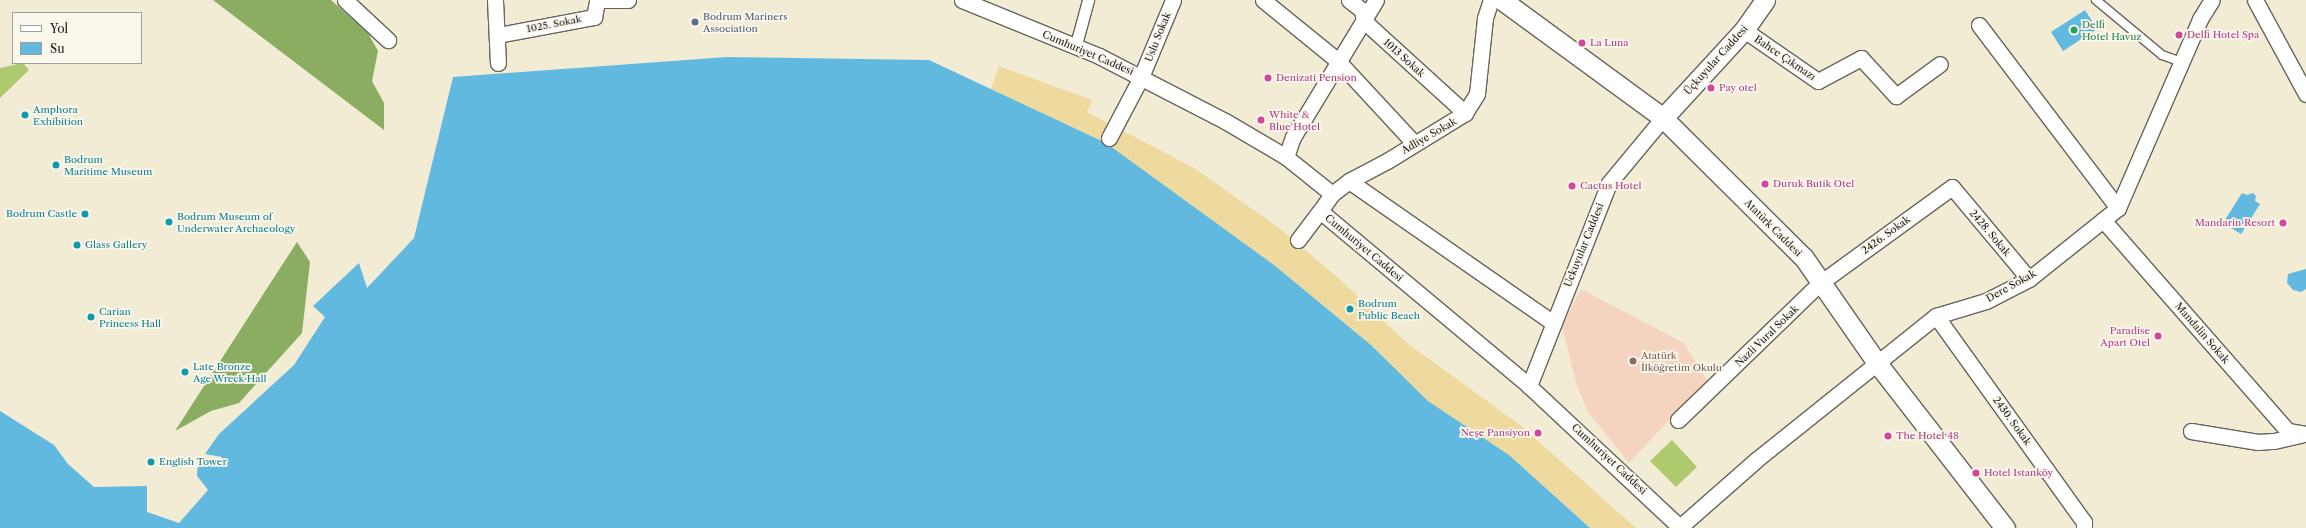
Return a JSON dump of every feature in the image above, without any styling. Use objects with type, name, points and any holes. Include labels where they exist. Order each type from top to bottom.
[{"type":"street","points":[[345,0],[388,40]]},
{"type":"street","points":[[495,0],[498,35],[498,63]]},
{"type":"street","points":[[597,0],[628,0]]},
{"type":"street","name":"1025. Sokak","points":[[498,35],[594,17],[597,0]]},
{"type":"street","name":"Cumhuriyet Caddesi","points":[[962,0],[1142,77],[1286,157],[1332,194],[1320,211],[1529,386],[1681,527]]},
{"type":"street","points":[[1075,48],[1088,0]]},
{"type":"street","name":"Uslu Sokak","points":[[1109,138],[1142,77],[1173,0]]},
{"type":"street","points":[[1263,0],[1338,61],[1414,143]]},
{"type":"street","name":"1013 Sokak","points":[[1348,0],[1362,10],[1364,22],[1465,113]]},
{"type":"street","points":[[1286,157],[1293,137],[1376,0]]},
{"type":"street","name":"Adliye Sokak","points":[[1332,194],[1349,181],[1414,143],[1461,118],[1477,94],[1485,18],[1491,0]]},
{"type":"street","name":"Atatürk Caddesi","points":[[1502,0],[1663,118],[1804,258],[1877,363],[2005,528]]},
{"type":"street","name":"Üçkuyular Caddesi","points":[[1663,118],[1744,30],[1765,0]]},
{"type":"street","name":"Dere Sokak","points":[[1681,527],[1762,455],[1936,316],[1986,301],[2029,279],[2118,208],[2200,19],[2212,0]]},
{"type":"street","points":[[2255,0],[2306,94]]},
{"type":"street","points":[[1979,25],[2118,208]]},
{"type":"street","name":"Bahce Çıkmazı","points":[[1744,30],[1818,81],[1861,58],[1896,96],[1940,64]]},
{"type":"street","name":"Uckuyular Caddesi","points":[[1529,386],[1609,183],[1663,118]]},
{"type":"street","points":[[1349,181],[1553,323]]},
{"type":"street","name":"2426. Sokak","points":[[1820,283],[1952,187]]},
{"type":"street","name":"2428. Sokak","points":[[1952,187],[2029,279]]},
{"type":"street","points":[[1298,240],[1320,211]]},
{"type":"street","name":"Mandalin Sokak","points":[[2103,220],[2288,431],[2305,434]]},
{"type":"street","name":"Nazli Vural Sokak","points":[[1678,420],[1820,283]]},
{"type":"street","name":"2430. Sokak","points":[[1936,316],[2084,522],[2084,528]]},
{"type":"street","points":[[2191,431],[2258,442],[2274,441],[2305,434]]},
{"type":"lane","points":[[2096,0],[2162,55],[2181,62]]},
{"type":"shaded area","name":"Atatürk İlköğretim Okulu","points":[[1581,289],[1684,343],[1707,380],[1629,463],[1588,412],[1576,383],[1562,326]]},
{"type":"green space","points":[[213,0],[331,0],[368,33],[378,51],[372,81],[384,103],[384,130]]},
{"type":"green space","points":[[24,64],[29,70],[0,98],[0,68]]},
{"type":"green space","points":[[297,242],[310,262],[302,333],[239,403],[211,411],[175,431]]},
{"type":"green space","points":[[1672,440],[1697,467],[1676,487],[1650,461]]},
{"type":"sand","name":"Bodrum Public Beach","points":[[999,66],[1092,100],[1087,112],[1194,168],[1279,228],[1336,276],[1407,343],[1520,425],[1636,528],[1590,528],[1509,455],[1428,401],[1371,345],[1274,265],[1106,143],[991,89]]},
{"type":"water","name":"Delfi Hotel Havuz","points":[[2085,10],[2097,29],[2063,51],[2051,32]]},
{"type":"water","points":[[727,57],[929,60],[1106,143],[1274,265],[1371,345],[1428,401],[1509,455],[1590,528],[0,528],[0,411],[54,445],[68,464],[94,487],[147,486],[147,512],[179,523],[208,490],[197,476],[198,463],[219,467],[222,457],[205,454],[219,434],[294,365],[325,317],[313,306],[359,263],[367,288],[414,238],[453,77]]},
{"type":"water","points":[[2242,193],[2247,195],[2253,193],[2256,196],[2255,201],[2260,204],[2241,234],[2223,223]]},
{"type":"water","points":[[2306,269],[2306,289],[2301,292],[2293,290],[2287,283],[2288,274]]},
{"type":"place","name":"Bodrum Mariners Association","points":[[695,22]]},
{"type":"place","name":"Delfi Hotel Havuz","points":[[2074,30]]},
{"type":"place","name":"Delfi Hotel Spa","points":[[2179,35]]},
{"type":"place","name":"La Luna","points":[[1582,43]]},
{"type":"place","name":"Denizati Pension","points":[[1268,78]]},
{"type":"place","name":"Pay otel","points":[[1711,88]]},
{"type":"place","name":"Amphora Exhibition","points":[[25,115]]},
{"type":"place","name":"White & Blue Hotel","points":[[1261,120]]},
{"type":"place","name":"Bodrum Maritime Museum","points":[[56,165]]},
{"type":"place","name":"Duruk Butik Otel","points":[[1765,184]]},
{"type":"place","name":"Cactus Hotel","points":[[1572,186]]},
{"type":"place","name":"Bodrum Castle","points":[[85,214]]},
{"type":"place","name":"Bodrum Museum of Underwater Archaeology","points":[[169,222]]},
{"type":"place","name":"Mandarin Resort","points":[[2283,223]]},
{"type":"place","name":"Glass Gallery","points":[[77,245]]},
{"type":"place","name":"Bodrum Public Beach","points":[[1350,309]]},
{"type":"place","name":"Carian Princess Hall","points":[[91,317]]},
{"type":"place","name":"Paradise Apart Otel","points":[[2158,336]]},
{"type":"place","name":"Atatürk İlköğretim Okulu","points":[[1633,361]]},
{"type":"place","name":"Late Bronze Age Wreck Hall","points":[[185,372]]},
{"type":"place","name":"Neşe Pansiyon","points":[[1538,433]]},
{"type":"place","name":"The Hotel 48","points":[[1888,436]]},
{"type":"place","name":"English Tower","points":[[151,462]]},
{"type":"place","name":"Hotel Istanköy","points":[[1976,473]]}]
